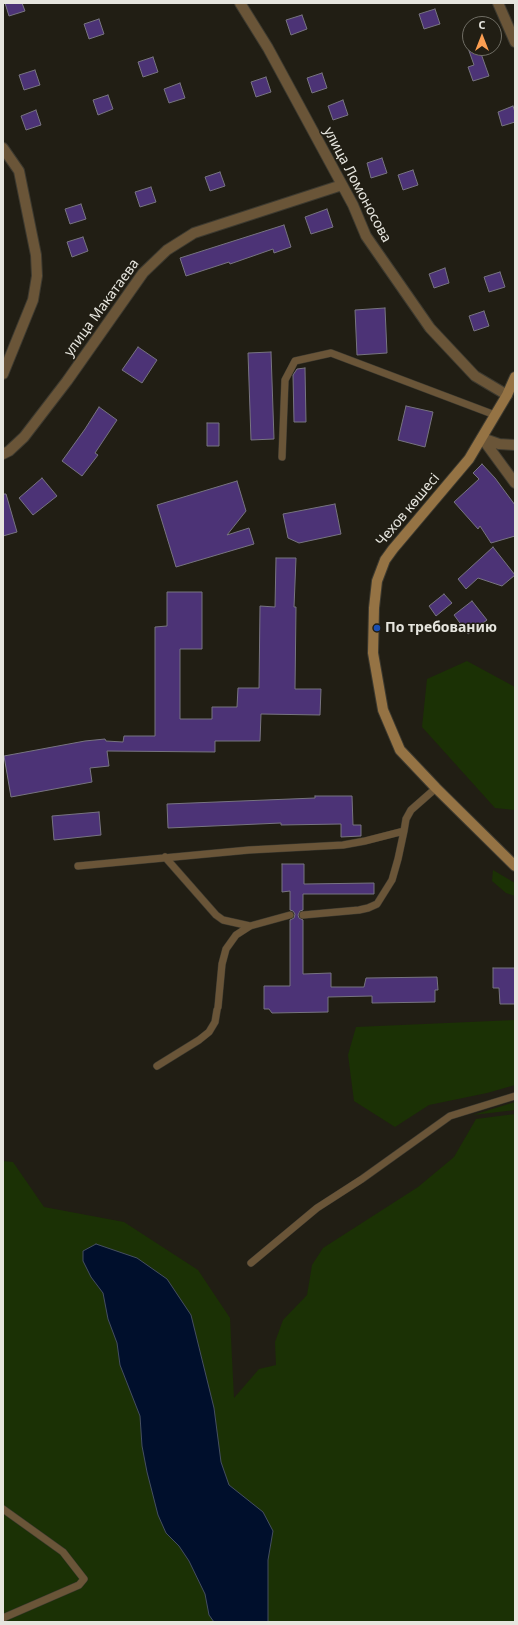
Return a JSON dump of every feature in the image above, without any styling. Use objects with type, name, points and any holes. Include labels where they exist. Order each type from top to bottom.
[{"type":"main road","name":"Чехов көшесі","points":[[515,377],[507,395],[469,459],[393,549],[386,560],[377,581],[376,588],[373,653],[383,710],[400,750],[515,866]]},
{"type":"street","name":"улица Ломоносова","points":[[240,3],[268,48],[353,205],[366,236],[430,328],[475,376],[507,395]]},
{"type":"street","points":[[498,3],[515,42]]},
{"type":"street","points":[[3,148],[19,171],[36,255],[36,276],[33,300],[3,374]]},
{"type":"street","name":"улица Макатаева","points":[[3,454],[9,451],[24,437],[67,381],[143,273],[167,250],[194,233],[342,185]]},
{"type":"street","points":[[482,438],[499,444],[515,445]]},
{"type":"street","points":[[482,438],[515,483]]},
{"type":"lane","points":[[282,457],[285,380],[295,361],[332,354],[495,414]]},
{"type":"lane","points":[[303,915],[359,910],[377,904],[392,880],[406,819],[411,810],[436,788]]},
{"type":"lane","points":[[78,866],[165,857],[343,845],[404,831]]},
{"type":"lane","points":[[165,857],[216,915],[223,920],[250,926]]},
{"type":"lane","points":[[157,1066],[199,1040],[209,1032],[215,1022],[218,1009],[222,964],[226,949],[236,935],[250,926],[290,915]]},
{"type":"lane","points":[[251,1263],[317,1208],[362,1179],[450,1116],[515,1096]]},
{"type":"lane","points":[[3,1508],[63,1552],[84,1579],[79,1585],[3,1618]]},
{"type":"green space","points":[[467,661],[515,687],[515,810],[495,808],[422,727],[427,679]]},
{"type":"green space","points":[[493,870],[515,883],[515,896],[506,893],[492,881]]},
{"type":"green space","points":[[515,1020],[515,1085],[487,1093],[429,1105],[395,1127],[354,1101],[348,1055],[356,1027]]},
{"type":"green space","points":[[515,1102],[515,1110],[473,1115]]},
{"type":"green space","points":[[515,1114],[515,1622],[268,1622],[268,1560],[273,1531],[244,1498],[229,1485],[221,1462],[214,1408],[191,1315],[167,1279],[137,1258],[91,1277],[103,1293],[108,1319],[117,1343],[120,1365],[140,1416],[142,1446],[147,1472],[166,1533],[179,1546],[189,1561],[205,1594],[209,1615],[214,1622],[3,1622],[3,1161],[13,1162],[44,1207],[124,1222],[198,1270],[230,1318],[234,1398],[259,1369],[276,1365],[275,1342],[283,1320],[307,1295],[312,1265],[323,1248],[418,1187],[454,1157],[476,1119]]},
{"type":"water","points":[[96,1244],[137,1258],[167,1279],[191,1315],[214,1408],[221,1462],[229,1485],[263,1512],[273,1531],[268,1560],[268,1622],[214,1622],[209,1615],[205,1594],[189,1561],[179,1546],[166,1533],[158,1515],[147,1472],[142,1446],[140,1416],[120,1365],[117,1343],[108,1319],[103,1293],[91,1277],[83,1261],[83,1251]]},
{"type":"building","points":[[5,3],[22,3],[25,11],[9,16]]},
{"type":"building","points":[[435,9],[440,24],[424,29],[419,14]]},
{"type":"building","points":[[302,15],[307,29],[291,35],[286,20]]},
{"type":"building","points":[[99,19],[104,34],[89,39],[84,24]]},
{"type":"building","points":[[471,56],[482,56],[489,76],[473,81],[468,67],[474,65]]},
{"type":"building","points":[[153,57],[158,72],[143,77],[138,62]]},
{"type":"building","points":[[35,70],[40,85],[24,90],[19,75]]},
{"type":"building","points":[[322,73],[327,88],[312,93],[307,78]]},
{"type":"building","points":[[266,77],[271,92],[256,97],[251,82]]},
{"type":"building","points":[[180,83],[185,98],[169,103],[164,89]]},
{"type":"building","points":[[108,95],[113,109],[98,115],[93,100]]},
{"type":"building","points":[[343,100],[348,115],[333,120],[328,106]]},
{"type":"building","points":[[513,106],[515,112],[515,122],[502,126],[498,112]]},
{"type":"building","points":[[36,110],[41,125],[26,130],[21,116]]},
{"type":"building","points":[[382,158],[387,173],[371,178],[367,163]]},
{"type":"building","points":[[413,170],[418,185],[403,190],[398,175]]},
{"type":"building","points":[[220,172],[225,186],[210,191],[205,177]]},
{"type":"building","points":[[151,187],[156,202],[140,207],[135,192]]},
{"type":"building","points":[[81,204],[86,219],[70,224],[65,209]]},
{"type":"building","points":[[327,209],[333,227],[311,234],[305,217]]},
{"type":"building","points":[[284,225],[291,247],[274,253],[273,249],[230,264],[229,262],[186,276],[180,258]]},
{"type":"building","points":[[83,237],[88,251],[72,257],[67,242]]},
{"type":"building","points":[[445,268],[449,283],[434,288],[429,274]]},
{"type":"building","points":[[500,272],[505,287],[489,292],[484,277]]},
{"type":"building","points":[[385,308],[387,353],[357,355],[355,310]]},
{"type":"building","points":[[484,311],[489,326],[474,331],[469,316]]},
{"type":"building","points":[[138,347],[157,360],[142,383],[122,370]]},
{"type":"building","points":[[271,352],[274,439],[251,440],[248,353]]},
{"type":"building","points":[[305,368],[306,422],[294,422],[293,375],[297,369]]},
{"type":"building","points":[[406,406],[433,412],[425,447],[398,440]]},
{"type":"building","points":[[99,407],[117,420],[95,453],[98,455],[82,476],[62,461]]},
{"type":"building","points":[[207,423],[219,423],[219,446],[207,446]]},
{"type":"building","points":[[482,464],[495,478],[515,505],[515,536],[491,543],[480,526],[478,529],[454,502],[479,479],[473,473]]},
{"type":"building","points":[[42,478],[57,496],[33,515],[19,498]]},
{"type":"building","points":[[237,481],[246,511],[227,535],[249,528],[254,544],[176,567],[157,505]]},
{"type":"building","points":[[3,494],[6,494],[17,532],[3,536]]},
{"type":"building","points":[[335,504],[341,534],[299,543],[288,538],[283,514]]},
{"type":"building","points":[[493,547],[515,575],[502,586],[478,578],[466,589],[458,579]]},
{"type":"building","points":[[276,558],[296,558],[294,607],[296,607],[295,689],[321,689],[320,715],[261,714],[260,741],[215,741],[215,752],[107,751],[109,766],[90,768],[92,782],[11,797],[4,756],[85,741],[105,739],[106,741],[123,742],[124,736],[155,736],[155,627],[167,626],[167,592],[202,592],[202,649],[180,649],[180,719],[212,719],[212,707],[237,707],[238,688],[259,688],[260,606],[275,607]]},
{"type":"building","points":[[444,594],[452,603],[436,616],[429,606]]},
{"type":"building","points":[[472,601],[487,620],[468,634],[454,615]]},
{"type":"building","points":[[315,796],[352,796],[353,825],[361,825],[361,836],[341,837],[341,824],[281,825],[281,823],[168,828],[167,804],[315,798]]},
{"type":"building","points":[[99,812],[101,835],[54,840],[52,816]]},
{"type":"building","points":[[282,864],[304,864],[304,884],[374,883],[374,894],[303,894],[303,910],[300,911],[298,915],[299,918],[303,920],[303,974],[331,973],[331,987],[364,987],[366,978],[437,977],[438,990],[435,990],[435,1002],[372,1003],[372,996],[328,997],[328,1012],[272,1013],[269,1009],[264,1009],[264,986],[290,986],[290,920],[294,918],[295,914],[290,910],[290,891],[282,892]]},
{"type":"building","points":[[493,968],[515,968],[515,1004],[500,1004],[499,988],[493,988]]},
{"type":"place","name":"По требованию","points":[[377,628]]}]
